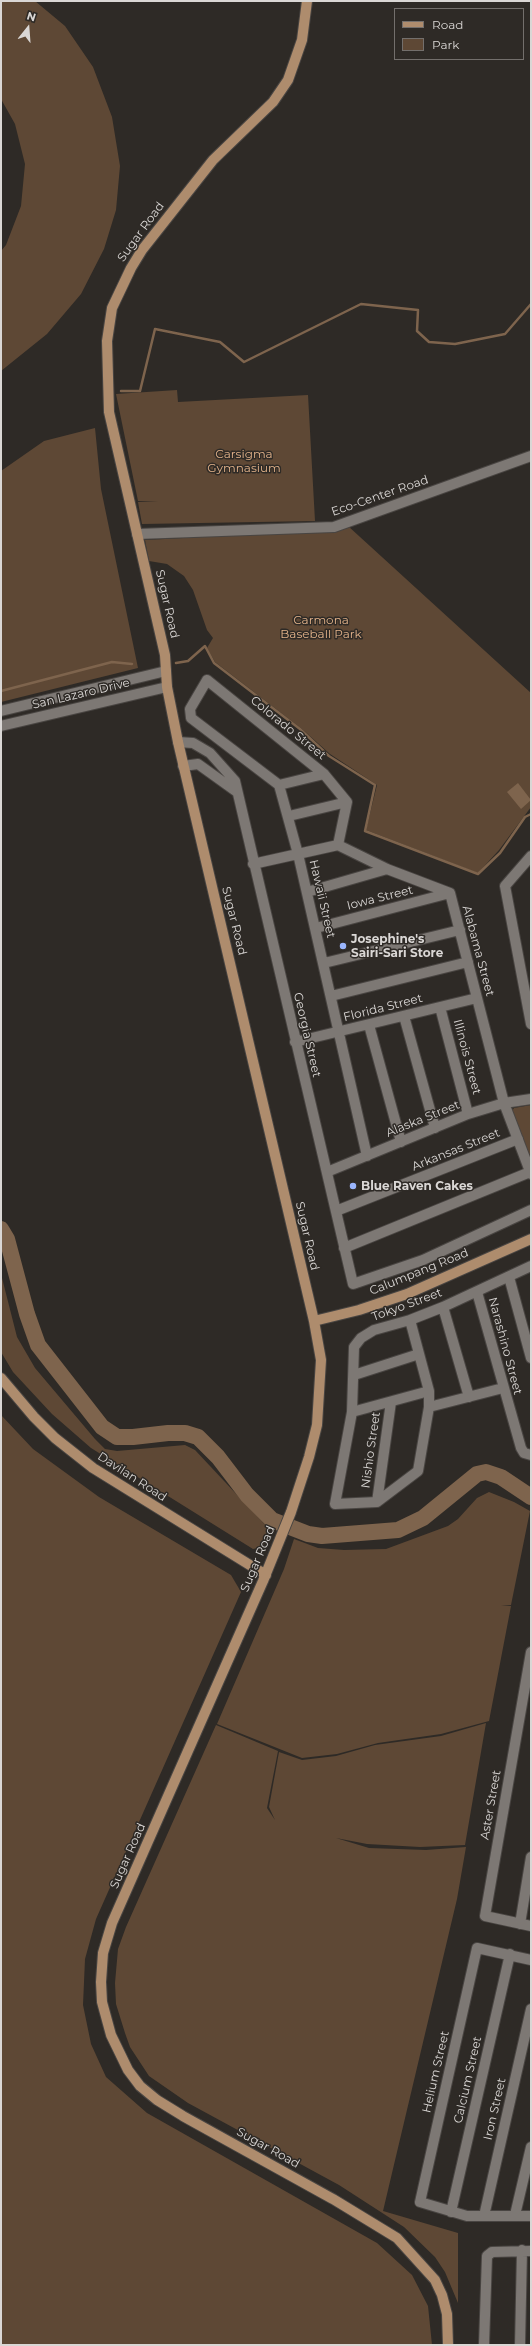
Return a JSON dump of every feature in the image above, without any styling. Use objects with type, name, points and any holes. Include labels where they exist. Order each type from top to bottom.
[{"type":"main road","name":"Sugar Road","points":[[307,1],[302,40],[288,80],[273,102],[213,160],[142,250],[130,268],[112,308],[107,334],[106,364],[110,412],[165,655],[168,687],[178,742],[314,1321],[321,1360],[317,1425],[309,1456],[291,1512],[266,1575],[112,1923],[101,1966],[102,1996],[105,2016],[111,2035],[128,2070],[140,2086],[157,2100],[384,2228],[411,2251],[435,2280],[442,2296],[447,2314],[448,2345]]},
{"type":"main road","name":"Calumpang Road","points":[[314,1321],[359,1310],[407,1294],[531,1239]]},
{"type":"main road","name":"Davilan Road","points":[[1,1378],[34,1417],[78,1457],[135,1495],[266,1575]]},
{"type":"street","name":"Eco-Center Road","points":[[137,534],[334,527],[531,456]]},
{"type":"street","name":"San Lazaro Drive","points":[[1,711],[166,672]]},
{"type":"street","name":"Colorado Street","points":[[279,785],[191,718],[190,709],[207,680],[324,774],[347,802]]},
{"type":"street","name":"San Lazaro Drive","points":[[1,726],[168,687]]},
{"type":"street","name":"Georgia Street","points":[[178,742],[193,743],[210,753],[235,781],[253,864],[353,1284],[423,1260],[531,1210]]},
{"type":"street","points":[[184,766],[198,764],[237,792]]},
{"type":"street","points":[[214,776],[221,765]]},
{"type":"street","points":[[279,785],[324,774]]},
{"type":"street","name":"Hawaii Street","points":[[279,785],[289,816],[316,928],[368,1156]]},
{"type":"street","points":[[253,864],[338,845],[347,802],[289,816]]},
{"type":"street","name":"Alabama Street","points":[[338,845],[387,869],[450,893],[504,1103],[531,1173]]},
{"type":"street","points":[[531,856],[504,886],[531,1024]]},
{"type":"street","points":[[307,892],[387,869]]},
{"type":"street","name":"Iowa Street","points":[[316,928],[450,893]]},
{"type":"street","points":[[324,963],[460,930]]},
{"type":"street","points":[[331,996],[468,962]]},
{"type":"street","name":"Florida Street","points":[[295,1042],[477,998]]},
{"type":"street","name":"Illinois Street","points":[[440,1007],[468,1114]]},
{"type":"street","points":[[404,1016],[435,1128]]},
{"type":"street","points":[[369,1025],[401,1142]]},
{"type":"street","name":"Alaska Street","points":[[327,1172],[468,1114],[504,1103],[531,1099]]},
{"type":"street","name":"Arkansas Street","points":[[336,1211],[518,1139]]},
{"type":"street","points":[[344,1248],[531,1173]]},
{"type":"street","name":"Tokyo Street","points":[[377,1502],[335,1504],[352,1412],[354,1347],[361,1338],[374,1330],[410,1320],[443,1307],[531,1266]]},
{"type":"street","points":[[509,1277],[531,1358]]},
{"type":"street","name":"Narashino Street","points":[[476,1292],[503,1388],[528,1454]]},
{"type":"street","points":[[443,1307],[469,1397]]},
{"type":"street","points":[[377,1502],[418,1471],[429,1407],[429,1391],[410,1320]]},
{"type":"street","points":[[354,1375],[419,1354]]},
{"type":"street","points":[[429,1407],[503,1388]]},
{"type":"street","points":[[352,1412],[429,1391]]},
{"type":"street","name":"Nishio Street","points":[[377,1502],[391,1402]]},
{"type":"street","name":"Aster Street","points":[[531,1652],[485,1916],[531,1926]]},
{"type":"street","points":[[520,1924],[531,1858]]},
{"type":"street","name":"Helium Street","points":[[451,2212],[420,2202],[477,1948],[510,1954]]},
{"type":"street","points":[[510,1954],[531,1960]]},
{"type":"street","name":"Calcium Street","points":[[451,2212],[510,1954]]},
{"type":"street","name":"Iron Street","points":[[484,2216],[531,2009]]},
{"type":"street","points":[[515,2215],[531,2147]]},
{"type":"street","points":[[451,2212],[467,2216],[531,2216]]},
{"type":"street","points":[[484,2345],[486,2256],[492,2252],[526,2251],[520,2345]]},
{"type":"green space","points":[[1,1],[35,1],[65,26],[93,67],[112,117],[120,166],[116,210],[104,249],[81,294],[47,334],[1,371],[1,251],[6,245],[21,206],[25,164],[15,124],[1,99]]},
{"type":"green space","name":"Carsigma Gymnasium","points":[[177,390],[178,402],[308,395],[315,521],[142,524],[138,502],[158,501],[138,501],[116,394]]},
{"type":"green space","points":[[95,428],[101,489],[138,668],[1,702],[1,471],[44,441]]},
{"type":"green space","name":"Carmona Baseball Park","points":[[348,526],[531,693],[531,807],[499,850],[478,873],[366,830],[377,785],[330,754],[302,729],[215,662],[207,648],[213,638],[207,630],[193,590],[184,576],[167,564],[149,561],[145,540],[333,530]]},
{"type":"green space","points":[[531,1105],[531,1162],[512,1111],[514,1108]]},
{"type":"green space","points":[[1,1274],[17,1337],[35,1368],[95,1439],[105,1449],[117,1451],[185,1445],[195,1450],[270,1530],[263,1547],[253,1549],[91,1448],[52,1414],[13,1372],[1,1352]]},
{"type":"green space","points":[[1,1415],[33,1449],[99,1497],[231,1575],[241,1592],[96,1919],[85,1959],[83,2005],[91,2044],[106,2077],[147,2113],[377,2243],[412,2275],[428,2306],[432,2345],[1,2345]]},
{"type":"green space","points":[[489,1492],[514,1502],[530,1511],[511,1605],[501,1606],[511,1606],[489,1721],[441,1734],[378,1743],[337,1754],[302,1758],[217,1724],[284,1569],[294,1539],[318,1548],[344,1550],[386,1549],[448,1526],[458,1519],[477,1498]]},
{"type":"green space","points":[[486,1723],[465,1845],[420,1847],[367,1844],[336,1838],[369,1848],[426,1850],[466,1847],[457,1899],[383,2211],[458,2233],[458,2303],[445,2272],[435,2257],[404,2227],[339,2185],[188,2103],[149,2076],[130,2047],[116,2004],[115,1983],[118,1949],[126,1927],[216,1725],[278,1751],[267,1808],[275,1820],[269,1807],[279,1752],[302,1760],[336,1756],[375,1745],[441,1736]]},
{"type":"shaded area","points":[[518,783],[531,800],[521,809],[507,792]]},
{"type":"waterway","points":[[121,391],[140,391],[155,329],[220,342],[244,362],[361,304],[418,310],[417,331],[429,342],[455,344],[505,334],[531,304]]},
{"type":"waterway","points":[[176,663],[188,661],[205,646],[214,663],[300,729],[329,756],[375,785],[365,831],[478,874],[500,853],[525,817],[531,814]]},
{"type":"waterway","points":[[1,691],[112,662],[132,664]]},
{"type":"waterway","points":[[1,1229],[7,1239],[27,1314],[38,1345],[102,1427],[117,1437],[133,1437],[168,1433],[185,1433],[198,1437],[218,1457],[247,1495],[272,1520],[308,1534],[322,1536],[398,1530],[423,1518],[477,1474],[486,1472],[501,1477],[531,1497]]},
{"type":"place","name":"Josephine's Sairi-Sari Store","points":[[343,946]]},
{"type":"place","name":"Blue Raven Cakes","points":[[353,1186]]}]
